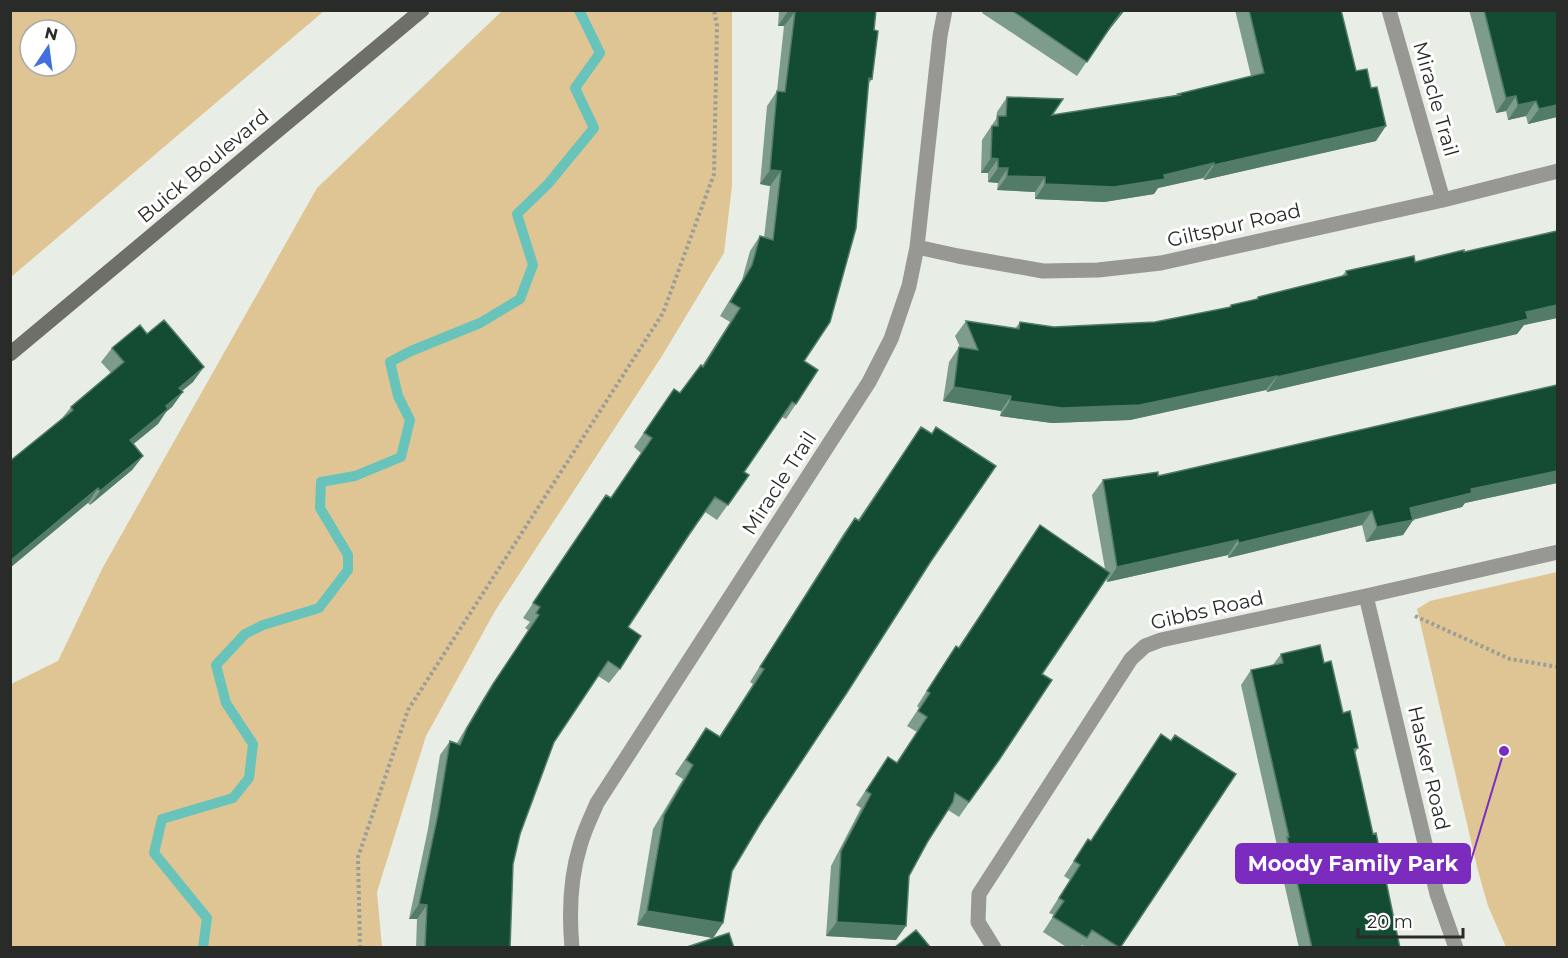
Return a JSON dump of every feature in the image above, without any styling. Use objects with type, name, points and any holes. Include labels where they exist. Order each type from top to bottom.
[{"type":"street","name":"Buick Boulevard","points":[[10,354],[422,10]]},
{"type":"street","name":"Miracle Trail","points":[[572,948],[571,900],[579,847],[597,803],[869,382],[888,347],[909,286],[916,246],[945,10]]},
{"type":"street","name":"Miracle Trail","points":[[1389,10],[1443,200]]},
{"type":"street","name":"Giltspur Road","points":[[916,246],[1043,271],[1098,270],[1161,263],[1443,200],[1557,171]]},
{"type":"street","name":"Gibbs Road","points":[[994,948],[978,922],[979,894],[1131,659],[1145,646],[1161,640],[1557,552]]},
{"type":"street","name":"Hasker Road","points":[[1366,596],[1437,894],[1456,948]]},
{"type":"path","points":[[360,948],[358,857],[408,710],[663,313],[714,174],[717,26],[714,10]]},
{"type":"path","points":[[1415,616],[1510,659],[1557,667]]},
{"type":"shaded area","points":[[11,10],[324,11],[11,277]]},
{"type":"shaded area","points":[[502,11],[732,11],[732,186],[724,253],[662,356],[495,611],[426,736],[377,892],[382,947],[11,947],[11,684],[58,661],[102,569],[317,188]]},
{"type":"shaded area","points":[[1557,572],[1557,947],[1506,947],[1488,906],[1478,871],[1417,609],[1430,601]]},
{"type":"building","points":[[788,10],[876,10],[874,30],[878,31],[872,79],[869,78],[856,228],[830,322],[804,361],[818,370],[796,404],[792,402],[744,472],[749,475],[728,505],[715,497],[688,536],[628,627],[641,636],[620,669],[608,661],[554,742],[520,834],[513,864],[510,948],[425,948],[427,905],[419,904],[438,814],[450,741],[460,745],[467,728],[493,684],[539,615],[536,613],[540,607],[533,603],[606,495],[611,498],[652,438],[644,433],[674,389],[680,393],[701,365],[703,367],[740,308],[730,302],[752,265],[760,236],[773,240],[781,171],[770,170],[777,91],[785,92],[795,12]]},
{"type":"building","points":[[1011,10],[1123,10],[1087,62]]},
{"type":"building","points":[[1249,10],[1341,10],[1356,71],[1367,69],[1371,88],[1377,87],[1386,126],[1214,165],[1214,163],[1164,175],[1165,179],[1114,187],[1045,184],[1045,177],[1007,176],[1008,168],[998,168],[998,159],[991,158],[992,126],[998,126],[998,116],[1006,116],[1007,97],[1063,99],[1052,115],[1180,95],[1178,94],[1264,73]]},
{"type":"building","points":[[1484,10],[1557,10],[1557,105],[1539,109],[1536,101],[1518,105],[1516,96],[1506,98]]},
{"type":"building","points":[[1557,231],[1557,305],[1526,312],[1528,319],[1277,377],[1140,405],[1062,408],[1010,401],[1011,396],[954,387],[959,347],[978,350],[966,321],[1019,329],[1020,322],[1054,327],[1155,322],[1231,307],[1231,305],[1258,299],[1258,297],[1347,275],[1346,271],[1414,256],[1415,262]]},
{"type":"building","points":[[164,320],[204,367],[179,388],[183,392],[166,406],[168,409],[130,440],[143,456],[100,491],[98,488],[10,561],[10,461],[73,410],[71,407],[124,362],[112,348],[140,325],[147,334]]},
{"type":"building","points":[[1557,385],[1557,471],[1471,489],[1472,493],[1410,508],[1413,520],[1377,527],[1372,511],[1239,543],[1238,540],[1117,567],[1103,480],[1158,472],[1158,476]]},
{"type":"building","points":[[921,427],[932,434],[936,427],[996,466],[931,561],[760,824],[732,871],[723,923],[647,911],[664,815],[693,765],[686,760],[706,728],[720,737],[764,669],[760,667],[855,518],[859,521]]},
{"type":"building","points":[[1040,525],[1110,573],[1042,674],[1052,680],[999,760],[969,802],[955,793],[953,802],[909,876],[906,926],[837,922],[841,851],[871,794],[866,791],[888,757],[897,763],[927,717],[918,711],[930,693],[927,691],[956,646],[959,648]]},
{"type":"building","points":[[1320,645],[1324,663],[1331,661],[1343,713],[1350,711],[1358,748],[1354,749],[1373,834],[1376,833],[1400,948],[1312,948],[1251,670],[1283,663],[1281,654]]},
{"type":"building","points":[[1161,734],[1171,741],[1175,735],[1236,774],[1120,948],[1092,930],[1087,938],[1053,917],[1064,901],[1059,898],[1080,865],[1074,861],[1088,839],[1091,841]]},
{"type":"building","points":[[916,930],[931,948],[894,948]]},
{"type":"building","points":[[729,933],[734,948],[684,948]]},
{"type":"waterway","points":[[203,948],[207,918],[154,853],[162,819],[233,798],[249,778],[253,744],[226,703],[216,665],[245,634],[263,625],[319,608],[348,570],[348,555],[320,508],[321,482],[355,476],[401,457],[410,420],[398,396],[390,362],[480,323],[520,299],[533,265],[517,214],[548,184],[594,128],[575,88],[600,53],[579,10]]},
{"type":"place","name":"Moody Family Park","points":[[1504,751]]}]
